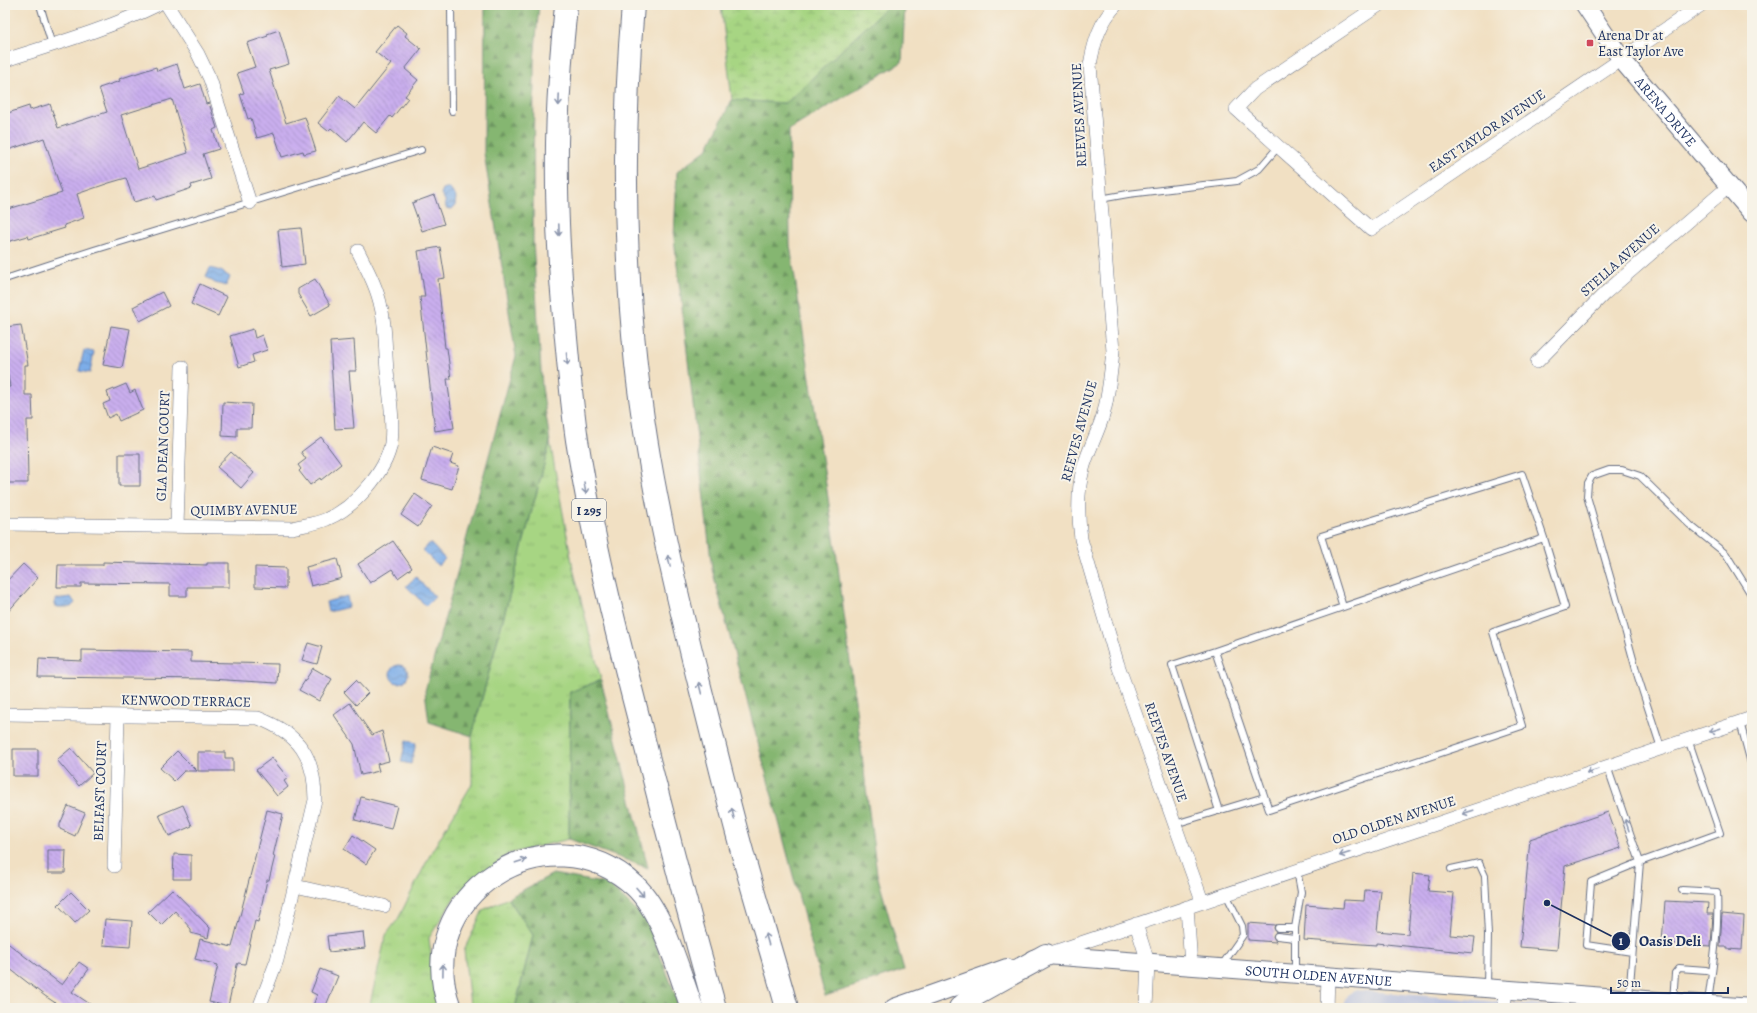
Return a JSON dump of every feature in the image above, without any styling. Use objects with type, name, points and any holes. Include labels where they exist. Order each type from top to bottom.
[{"type":"highway","points":[[560,78],[561,5]]},
{"type":"highway","name":"I 295","points":[[566,5],[560,78],[557,146],[560,276],[568,373],[587,502],[613,620],[677,869],[714,1005]]},
{"type":"highway","points":[[633,5],[629,53],[625,147],[626,209],[630,303],[644,428],[654,490],[673,581],[742,852],[787,1008]]},
{"type":"highway","points":[[450,1008],[446,998],[443,976],[443,954],[448,933],[456,915],[468,897],[482,883],[500,870],[518,862],[537,857],[559,855],[581,858],[600,864],[618,873],[635,886],[644,896],[659,919],[692,1006]]},
{"type":"highway","points":[[960,1008],[976,993],[1046,955]]},
{"type":"main road","name":"ARENA DRIVE","points":[[1585,5],[1622,60],[1752,214]]},
{"type":"main road","name":"SOUTH OLDEN AVENUE","points":[[894,1008],[1046,955],[1487,987],[1628,998],[1679,1004],[1707,1004],[1752,1008]]},
{"type":"street","points":[[5,60],[52,46],[141,13],[157,5]]},
{"type":"street","points":[[166,5],[198,54],[210,79],[250,203]]},
{"type":"street","name":"REEVES AVENUE","points":[[1116,5],[1101,25],[1094,43],[1090,65],[1113,351],[1110,382],[1104,413],[1083,470],[1079,495],[1079,524],[1081,539],[1118,665],[1202,901]]},
{"type":"street","points":[[1278,146],[1236,109],[1255,89],[1379,5]]},
{"type":"street","name":"EAST TAYLOR AVENUE","points":[[1278,146],[1371,229],[1622,60],[1700,5]]},
{"type":"street","name":"STELLA AVENUE","points":[[1537,362],[1604,294],[1728,187]]},
{"type":"street","name":"QUIMBY AVENUE","points":[[5,524],[292,528],[327,519],[343,510],[360,496],[374,479],[386,458],[391,442],[391,418],[381,308],[373,281],[358,251]]},
{"type":"street","name":"GLA DEAN COURT","points":[[176,526],[182,367]]},
{"type":"street","name":"KENWOOD TERRACE","points":[[5,714],[258,718],[277,725],[292,736],[306,755],[311,765],[315,781],[315,800],[277,960],[259,1008]]},
{"type":"street","name":"BELFAST COURT","points":[[114,866],[118,716]]},
{"type":"street","name":"OLD OLDEN AVENUE","points":[[1046,955],[1187,906],[1746,720]]},
{"type":"street","points":[[295,886],[384,906]]},
{"type":"street","points":[[1187,906],[1191,966]]},
{"type":"street","points":[[1136,924],[1148,962],[1146,1008]]},
{"type":"street","points":[[1327,1008],[1328,976]]},
{"type":"street","points":[[1504,1008],[1506,989]]},
{"type":"lane","points":[[40,5],[52,46]]},
{"type":"lane","points":[[452,5],[452,111]]},
{"type":"lane","points":[[1100,199],[1128,194],[1237,181],[1259,169],[1278,146]]},
{"type":"lane","points":[[5,279],[94,250],[421,150]]},
{"type":"lane","points":[[1661,748],[1638,677],[1620,608],[1587,496],[1588,483],[1592,476],[1610,470],[1622,470],[1640,476],[1690,525],[1726,554],[1752,596]]},
{"type":"lane","points":[[1215,651],[1269,810],[1522,726],[1493,632],[1565,607],[1544,538],[1522,474],[1321,536],[1343,606]]},
{"type":"lane","points":[[1219,811],[1172,665],[1544,538]]},
{"type":"lane","points":[[1746,720],[1752,767]]},
{"type":"lane","points":[[1632,952],[1586,945],[1591,882],[1640,862],[1720,833],[1688,739]]},
{"type":"lane","points":[[1607,766],[1640,862],[1628,998]]},
{"type":"lane","points":[[1175,824],[1264,797]]},
{"type":"lane","points":[[1451,869],[1479,863],[1485,876],[1488,935],[1487,987]]},
{"type":"lane","points":[[1295,973],[1295,928],[1301,892],[1296,870]]},
{"type":"lane","points":[[1682,890],[1716,892],[1718,908],[1712,972],[1707,1004]]},
{"type":"lane","points":[[1220,968],[1245,935],[1245,926],[1226,893]]},
{"type":"lane","points":[[1278,928],[1295,928]]},
{"type":"lane","points":[[1276,936],[1295,938]]},
{"type":"lane","points":[[1679,1004],[1675,974],[1679,968],[1706,970],[1712,972]]},
{"type":"shaded area","points":[[1355,990],[1575,1008],[1342,1008],[1347,995]]},
{"type":"green space","points":[[485,5],[539,5],[534,61],[533,241],[542,387],[550,442],[472,736],[429,722],[425,691],[516,356],[484,153]]},
{"type":"green space","points":[[721,5],[889,5],[786,103],[732,100]]},
{"type":"green space","points":[[889,5],[905,5],[902,62],[789,130],[790,245],[836,551],[877,874],[904,970],[825,996],[712,569],[674,238],[677,172],[707,149],[732,100],[786,103]]},
{"type":"green space","points":[[550,442],[573,568],[601,680],[570,692],[569,839],[508,854],[454,898],[429,938],[437,1008],[369,1008],[386,935],[398,919],[432,851],[472,784],[472,736]]},
{"type":"green space","points":[[601,680],[648,868],[569,839],[570,692]]},
{"type":"green space","points":[[553,874],[608,884],[646,920],[676,996],[678,1008],[515,1008],[533,935],[508,898]]},
{"type":"green space","points":[[508,898],[533,935],[515,1008],[472,1008],[470,1005],[464,950],[483,910]]},
{"type":"water","points":[[449,188],[456,197],[455,206],[452,209],[446,208],[445,200],[441,194],[443,189]]},
{"type":"water","points":[[210,268],[221,271],[230,277],[226,286],[215,283],[206,277]]},
{"type":"water","points":[[84,350],[94,352],[90,373],[79,371]]},
{"type":"water","points":[[430,543],[445,559],[438,566],[422,550]]},
{"type":"water","points":[[416,577],[435,597],[426,606],[406,586]]},
{"type":"water","points":[[347,596],[349,607],[328,612],[326,602]]},
{"type":"water","points":[[71,597],[75,603],[71,607],[58,607],[54,605],[56,599]]},
{"type":"water","points":[[399,665],[405,668],[408,674],[405,680],[399,683],[393,680],[390,674],[393,668]]},
{"type":"water","points":[[406,741],[416,743],[411,764],[401,762]]},
{"type":"building","points":[[397,25],[407,33],[405,36],[421,49],[405,69],[418,80],[405,96],[408,98],[392,118],[390,116],[376,133],[363,122],[347,142],[331,128],[328,131],[318,123],[339,96],[355,109],[391,64],[375,52]]},
{"type":"building","points":[[279,30],[289,64],[269,70],[286,123],[305,117],[316,151],[304,154],[303,151],[282,157],[274,133],[257,138],[251,118],[248,119],[240,94],[244,93],[237,73],[255,67],[247,43],[268,36],[267,34]]},
{"type":"building","points":[[177,64],[185,89],[200,84],[206,104],[209,103],[217,128],[213,130],[219,149],[203,154],[211,179],[191,185],[192,188],[156,200],[155,196],[134,202],[126,178],[109,183],[77,194],[84,218],[64,225],[65,228],[29,239],[28,236],[7,242],[5,236],[5,210],[62,193],[44,138],[5,151],[5,114],[29,106],[30,110],[50,104],[58,128],[107,112],[99,88],[120,81],[119,79],[156,67],[157,71]],"holes":[[[172,99],[188,153],[138,169],[121,115]]]},
{"type":"building","points":[[434,195],[444,224],[422,231],[412,203]]},
{"type":"building","points":[[301,228],[305,264],[282,267],[278,230]]},
{"type":"building","points":[[440,247],[445,278],[438,279],[445,348],[447,348],[451,379],[447,379],[454,428],[435,431],[420,297],[425,297],[418,251]]},
{"type":"building","points":[[315,279],[330,305],[311,316],[298,294],[298,289]]},
{"type":"building","points":[[200,284],[227,297],[218,316],[191,304]]},
{"type":"building","points":[[162,292],[169,306],[140,321],[133,307]]},
{"type":"building","points":[[21,325],[28,365],[25,365],[25,395],[32,395],[33,420],[27,420],[28,483],[5,483],[5,387],[10,387],[5,358],[5,327]]},
{"type":"building","points":[[111,326],[130,329],[122,368],[103,365]]},
{"type":"building","points":[[253,329],[255,338],[262,335],[267,350],[252,355],[254,362],[239,367],[230,336]]},
{"type":"building","points":[[354,340],[356,371],[349,371],[354,428],[335,429],[330,342]]},
{"type":"building","points":[[126,384],[130,393],[135,390],[143,410],[119,421],[116,414],[108,418],[103,404],[110,401],[107,392]]},
{"type":"building","points":[[223,402],[252,404],[251,428],[237,428],[237,437],[222,436]]},
{"type":"building","points":[[321,437],[341,464],[321,480],[320,478],[310,485],[299,471],[301,469],[298,465],[306,459],[301,452]]},
{"type":"building","points":[[432,447],[453,454],[450,463],[459,466],[452,489],[422,480]]},
{"type":"building","points":[[231,452],[254,473],[241,488],[217,467]]},
{"type":"building","points":[[119,454],[140,454],[140,486],[119,486]]},
{"type":"building","points":[[415,494],[432,506],[418,527],[401,515]]},
{"type":"building","points":[[393,541],[412,568],[398,578],[392,569],[370,583],[358,564]]},
{"type":"building","points":[[337,559],[342,578],[311,586],[306,567]]},
{"type":"building","points":[[103,562],[207,565],[207,563],[229,563],[229,587],[187,587],[187,596],[170,596],[170,584],[81,583],[81,587],[57,587],[58,565],[103,565]]},
{"type":"building","points":[[23,564],[38,578],[5,615],[5,583]]},
{"type":"building","points":[[255,567],[286,568],[286,588],[255,587]]},
{"type":"building","points":[[308,643],[322,647],[317,664],[302,660]]},
{"type":"building","points":[[82,650],[191,652],[191,662],[278,664],[277,683],[209,679],[38,677],[39,659],[82,661]]},
{"type":"building","points":[[313,668],[332,679],[319,701],[299,690]]},
{"type":"building","points":[[356,680],[368,693],[356,705],[344,692]]},
{"type":"building","points":[[350,703],[372,735],[382,731],[389,761],[377,764],[379,771],[361,775],[354,744],[334,715]]},
{"type":"building","points":[[71,748],[93,773],[79,786],[57,760]]},
{"type":"building","points":[[13,749],[38,749],[38,776],[13,776]]},
{"type":"building","points":[[177,751],[197,771],[184,771],[174,781],[160,768]]},
{"type":"building","points":[[198,752],[225,752],[225,758],[233,758],[233,771],[198,771]]},
{"type":"building","points":[[272,758],[288,778],[284,781],[288,787],[277,796],[256,770]]},
{"type":"building","points":[[361,797],[397,806],[391,829],[355,820]]},
{"type":"building","points":[[183,805],[192,826],[169,836],[159,815]]},
{"type":"building","points":[[68,806],[85,813],[75,836],[60,829],[60,824]]},
{"type":"building","points":[[267,810],[283,814],[273,856],[275,856],[269,880],[267,880],[258,922],[255,921],[245,964],[238,963],[237,965],[228,1006],[209,1002],[218,965],[195,959],[200,939],[232,947]]},
{"type":"building","points":[[1608,812],[1621,848],[1565,866],[1557,950],[1520,947],[1530,839]]},
{"type":"building","points":[[353,835],[375,850],[366,864],[344,849]]},
{"type":"building","points":[[48,850],[66,850],[65,873],[48,873]]},
{"type":"building","points":[[174,854],[191,855],[191,879],[173,879]]},
{"type":"building","points":[[1413,873],[1430,875],[1428,891],[1454,893],[1450,935],[1475,937],[1473,953],[1376,943],[1376,945],[1304,940],[1306,905],[1343,908],[1344,900],[1364,901],[1365,890],[1381,891],[1377,931],[1408,934]]},
{"type":"building","points":[[172,889],[210,928],[208,938],[191,933],[191,929],[175,911],[161,925],[148,912]]},
{"type":"building","points":[[71,892],[89,910],[75,923],[58,905]]},
{"type":"building","points":[[1665,901],[1708,903],[1707,914],[1713,914],[1711,946],[1662,943]]},
{"type":"building","points":[[1722,914],[1744,916],[1742,950],[1720,947]]},
{"type":"building","points":[[105,919],[132,921],[130,947],[103,945]]},
{"type":"building","points":[[1248,923],[1275,925],[1274,928],[1276,932],[1273,936],[1276,942],[1248,940]]},
{"type":"building","points":[[363,932],[365,948],[329,952],[327,936]]},
{"type":"building","points":[[5,941],[62,985],[79,962],[89,969],[72,992],[96,1008],[63,1008],[45,996],[5,965]]},
{"type":"building","points":[[320,969],[338,976],[325,1008],[312,1008],[317,995],[311,992]]},
{"type":"place","name":"Arena Dr at East Taylor Ave","points":[[1590,43]]},
{"type":"place","name":"Oasis Deli","points":[[1547,903]]}]
